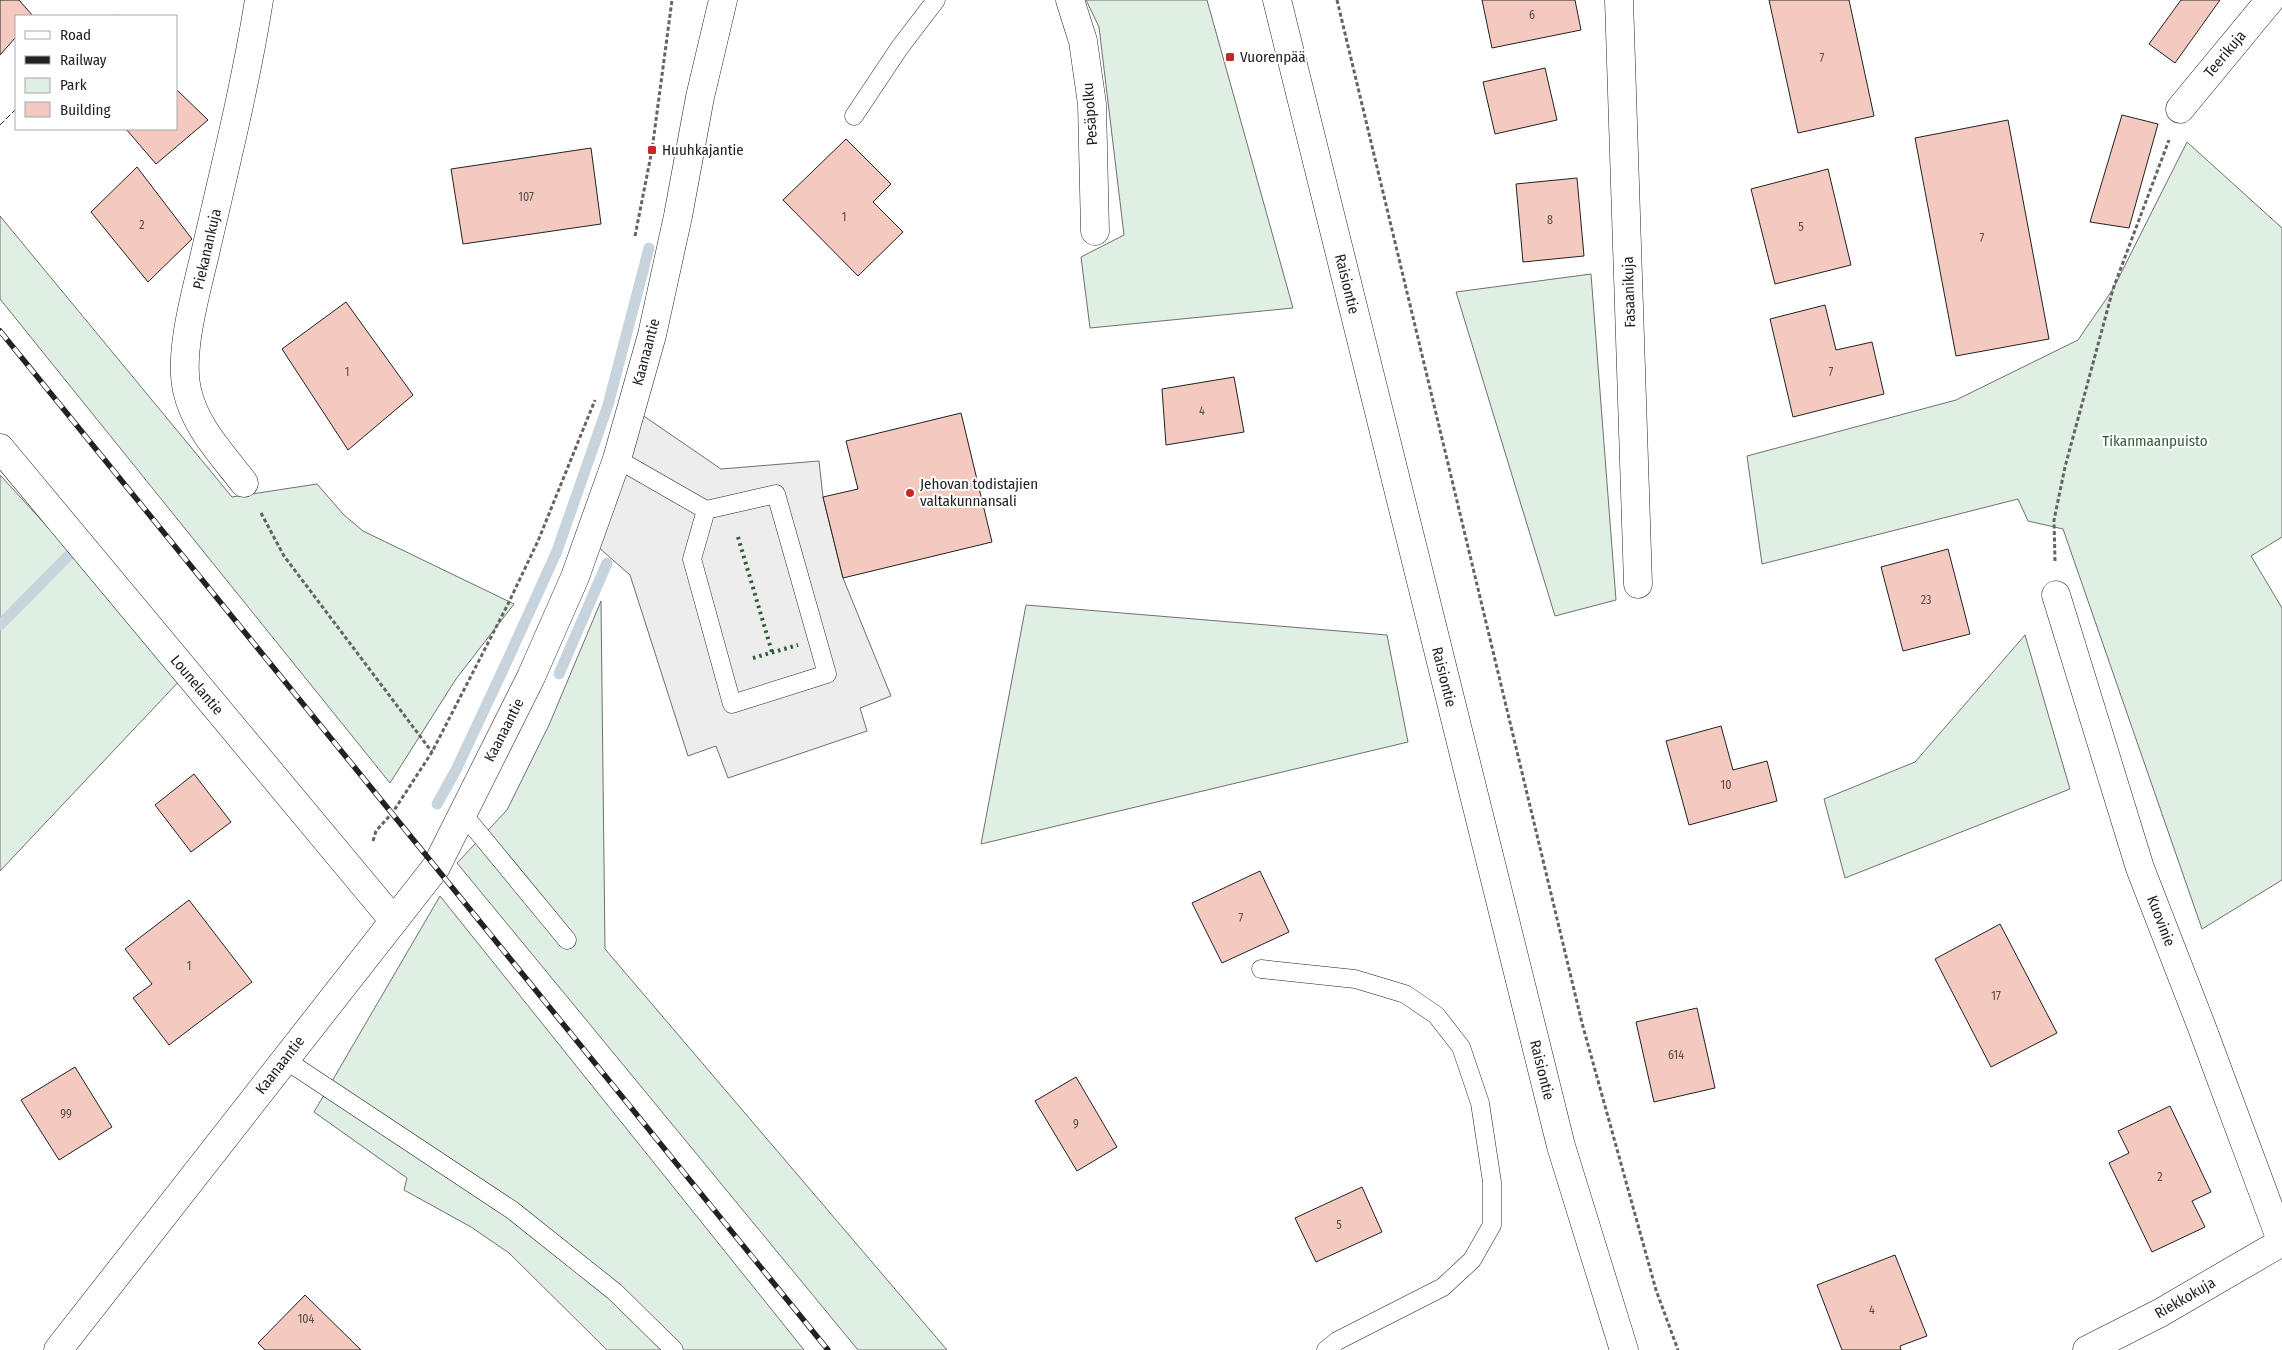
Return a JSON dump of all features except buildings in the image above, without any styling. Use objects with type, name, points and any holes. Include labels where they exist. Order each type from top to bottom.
[{"type":"street","name":"Piekanankuja","points":[[244,483],[198,422],[187,390],[185,357],[192,312],[250,54],[259,0]]},
{"type":"street","name":"Kaanaantie","points":[[58,1350],[436,867],[540,658],[579,567],[617,459],[652,335],[678,216],[700,97],[723,0]]},
{"type":"street","name":"Pesäpolku","points":[[1070,0],[1083,41],[1092,104],[1095,231]]},
{"type":"street","name":"Raisiontie","points":[[1277,0],[1561,1146],[1624,1350]]},
{"type":"street","name":"Fasaanikuja","points":[[1619,0],[1638,584]]},
{"type":"street","name":"Teerikuja","points":[[2180,109],[2270,0]]},
{"type":"street","name":"Lounelantie","points":[[0,448],[394,921]]},
{"type":"street","name":"Kuovinie","points":[[2056,595],[2140,868],[2202,1025],[2282,1242]]},
{"type":"street","name":"Riekkokuja","points":[[2086,1350],[2160,1313],[2282,1242]]},
{"type":"lane","points":[[854,116],[900,47],[936,0]]},
{"type":"lane","points":[[617,459],[706,510],[776,494],[827,674],[732,704],[692,559],[706,510]]},
{"type":"lane","points":[[463,814],[567,940]]},
{"type":"lane","points":[[1261,969],[1355,979],[1404,994],[1436,1015],[1461,1047],[1480,1103],[1492,1182],[1492,1225],[1472,1260],[1444,1288],[1337,1341],[1326,1350]]},
{"type":"lane","points":[[284,1059],[512,1210],[615,1292],[674,1350]]},
{"type":"path","points":[[634,242],[652,150],[672,0]]},
{"type":"path","points":[[1337,0],[1582,1023],[1656,1290],[1678,1350]]},
{"type":"path","points":[[2056,595],[2054,520],[2065,467],[2113,289],[2180,109]]},
{"type":"path","points":[[362,884],[376,832],[393,812],[432,752],[538,541],[598,391]]},
{"type":"path","points":[[244,483],[284,556],[432,752]]},
{"type":"green space","points":[[1086,0],[1207,0],[1293,308],[1090,328],[1081,257],[1124,235],[1099,27]]},
{"type":"green space","name":"Tikanmaanpuisto","points":[[2187,142],[2282,228],[2282,537],[2251,556],[2282,608],[2282,880],[2202,929],[2063,529],[2028,521],[2018,499],[1762,564],[1747,456],[1956,400],[2078,340],[2113,289]]},
{"type":"green space","points":[[0,216],[232,497],[317,484],[344,515],[363,531],[514,604],[456,679],[390,783],[0,299]]},
{"type":"green space","points":[[1591,274],[1616,600],[1555,616],[1456,292]]},
{"type":"green space","points":[[0,475],[184,676],[0,871]]},
{"type":"green space","points":[[601,601],[605,949],[947,1350],[858,1350],[457,863],[507,810],[549,725]]},
{"type":"green space","points":[[1026,605],[1387,635],[1408,742],[981,844]]},
{"type":"green space","points":[[2025,635],[2070,789],[1845,878],[1824,799],[1915,762]]},
{"type":"green space","points":[[440,896],[804,1350],[607,1350],[509,1253],[471,1227],[404,1190],[407,1178],[314,1112]]},
{"type":"shaded area","points":[[632,408],[721,469],[819,461],[823,497],[843,578],[891,696],[860,708],[867,731],[728,778],[716,746],[688,756],[630,575],[589,539]]},
{"type":"waterway","points":[[437,804],[456,770],[557,551],[608,405],[649,248]]},
{"type":"waterway","points":[[0,625],[80,544]]},
{"type":"waterway","points":[[559,674],[607,563]]},
{"type":"railway","points":[[0,331],[828,1350]]},
{"type":"hedge","points":[[738,537],[772,652]]},
{"type":"hedge","points":[[753,658],[798,645]]},
{"type":"fence","points":[[0,125],[15,110]]},
{"type":"place","name":"Vuorenpää","points":[[1230,57]]},
{"type":"place","name":"Huuhkajantie","points":[[652,150]]},
{"type":"place","name":"Jehovan todistajien valtakunnansali","points":[[910,493]]}]
